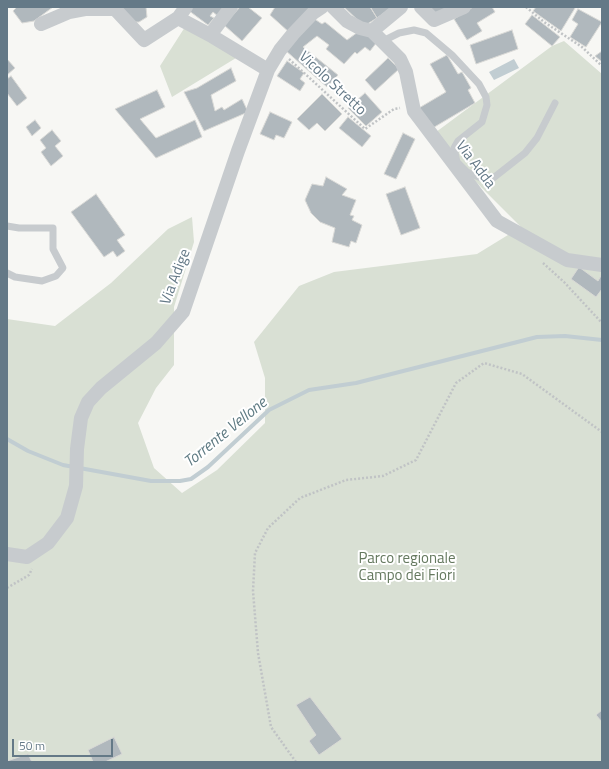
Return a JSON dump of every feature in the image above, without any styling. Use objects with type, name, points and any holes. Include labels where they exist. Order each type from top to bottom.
[{"type":"street","points":[[41,24],[68,12],[85,9],[114,8],[144,40],[178,18],[186,7]]},
{"type":"street","points":[[210,34],[231,7]]},
{"type":"street","name":"Via Adige","points":[[7,554],[27,557],[48,543],[67,518],[76,486],[76,449],[81,418],[88,402],[101,388],[156,343],[183,312],[238,150],[268,70],[280,50],[313,13],[322,7]]},
{"type":"street","points":[[332,7],[347,21],[376,37],[401,7]]},
{"type":"street","points":[[421,7],[434,20],[464,7]]},
{"type":"street","points":[[178,18],[210,34],[268,70]]},
{"type":"street","name":"Via Adda","points":[[376,37],[391,49],[400,59],[406,72],[412,108],[497,221],[567,260],[602,265]]},
{"type":"lane","points":[[376,37],[414,30],[426,34],[452,55],[479,84],[486,97],[487,105],[482,122],[458,141],[454,148],[457,162],[467,172],[481,178],[492,179],[525,153],[537,138],[556,104]]},
{"type":"lane","points":[[7,226],[19,228],[53,228],[53,249],[63,268],[56,276],[42,281],[15,277],[7,273]]},
{"type":"path","points":[[526,7],[544,22],[582,47],[602,66]]},
{"type":"path","name":"Vicolo Stretto","points":[[280,50],[365,129],[394,109],[412,108]]},
{"type":"path","points":[[542,262],[564,282],[602,322]]},
{"type":"path","points":[[296,762],[271,727],[258,653],[253,591],[255,553],[268,528],[300,498],[346,480],[384,476],[416,460],[456,383],[484,363],[522,374],[602,432]]},
{"type":"green space","points":[[185,27],[236,58],[172,97],[160,66]]},
{"type":"green space","name":"Parco regionale Campo dei Fiori","points":[[564,41],[602,74],[602,762],[7,762],[7,319],[55,326],[111,283],[168,229],[192,217],[194,242],[174,307],[174,365],[156,388],[138,423],[154,468],[182,493],[217,470],[265,423],[265,378],[254,342],[299,286],[334,272],[477,254],[521,227],[439,145],[432,135],[552,46]]},
{"type":"shaded area","points":[[514,59],[519,68],[494,80],[489,72]]},
{"type":"building","points":[[17,7],[53,7],[34,21],[22,23],[13,11]]},
{"type":"building","points":[[119,7],[146,7],[147,17],[139,22],[132,22]]},
{"type":"building","points":[[191,7],[227,7],[219,17],[213,12],[210,16],[214,18],[208,25],[188,10]]},
{"type":"building","points":[[240,7],[248,7],[262,18],[242,41],[224,25]]},
{"type":"building","points":[[275,7],[314,7],[290,33],[270,15]]},
{"type":"building","points":[[344,7],[370,7],[377,18],[364,26]]},
{"type":"building","points":[[392,7],[377,18],[371,8]]},
{"type":"building","points":[[425,7],[464,7],[432,18]]},
{"type":"building","points":[[473,7],[492,7],[495,12],[477,23],[482,31],[467,40],[454,19]]},
{"type":"building","points":[[536,7],[575,8],[561,31],[533,11]]},
{"type":"building","points":[[578,9],[602,22],[586,47],[570,37],[578,24],[572,20]]},
{"type":"building","points":[[532,15],[560,37],[552,46],[525,24]]},
{"type":"building","points":[[313,18],[322,24],[325,22],[347,40],[358,32],[364,33],[377,42],[370,51],[365,47],[357,54],[355,52],[344,64],[326,49],[329,45],[317,36],[303,47],[338,75],[327,87],[285,50]]},
{"type":"building","points":[[512,30],[518,49],[476,64],[470,45]]},
{"type":"building","points":[[602,51],[602,62],[595,56]]},
{"type":"building","points":[[447,55],[458,74],[462,72],[471,88],[468,90],[475,103],[431,129],[419,108],[446,92],[430,64]]},
{"type":"building","points":[[388,58],[399,69],[375,91],[365,80]]},
{"type":"building","points":[[7,59],[15,68],[7,75]]},
{"type":"building","points":[[287,61],[304,73],[300,79],[305,83],[300,91],[277,76]]},
{"type":"building","points":[[231,68],[236,81],[211,95],[215,111],[222,107],[224,110],[242,99],[248,112],[204,131],[184,92],[197,88]]},
{"type":"building","points":[[11,76],[27,98],[17,106],[7,93],[7,79]]},
{"type":"building","points":[[157,90],[165,107],[140,119],[156,138],[195,120],[202,137],[156,158],[115,109]]},
{"type":"building","points":[[365,93],[382,112],[366,126],[348,108]]},
{"type":"building","points":[[322,94],[342,114],[325,131],[317,123],[309,130],[297,119]]},
{"type":"building","points":[[270,112],[292,122],[284,138],[276,135],[274,140],[260,134]]},
{"type":"building","points":[[348,117],[371,136],[362,147],[339,128]]},
{"type":"building","points":[[35,120],[41,128],[32,136],[26,127]]},
{"type":"building","points":[[52,130],[61,141],[55,146],[63,156],[51,166],[41,152],[46,148],[40,140]]},
{"type":"building","points":[[403,133],[415,139],[396,179],[384,174]]},
{"type":"building","points":[[326,177],[347,189],[342,195],[356,200],[350,215],[354,216],[352,220],[362,225],[356,243],[351,241],[349,247],[332,242],[335,228],[320,222],[311,213],[305,200],[312,184],[323,186]]},
{"type":"building","points":[[405,187],[420,228],[401,235],[386,194]]},
{"type":"building","points":[[96,194],[125,235],[117,240],[125,251],[117,257],[113,251],[104,257],[71,212]]},
{"type":"building","points":[[579,267],[598,281],[602,274],[602,289],[596,297],[571,279]]},
{"type":"building","points":[[310,697],[342,739],[319,755],[309,741],[316,735],[296,705]]},
{"type":"building","points":[[602,710],[602,722],[596,715]]},
{"type":"building","points":[[114,737],[122,754],[105,762],[93,762],[88,750]]},
{"type":"building","points":[[28,754],[32,762],[7,762],[7,761]]},
{"type":"waterway","name":"Torrente Vellone","points":[[7,439],[28,451],[63,465],[151,481],[180,481],[191,479],[208,467],[269,410],[309,390],[356,383],[537,337],[565,336],[602,340]]}]
